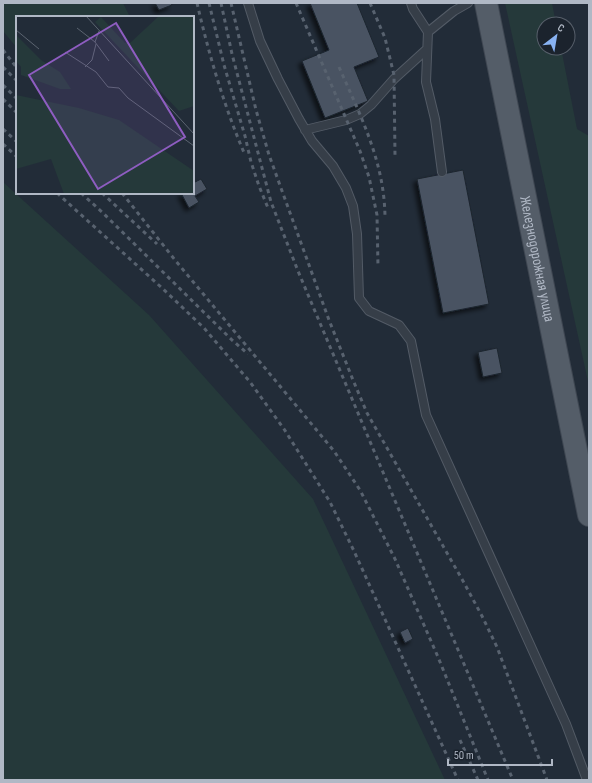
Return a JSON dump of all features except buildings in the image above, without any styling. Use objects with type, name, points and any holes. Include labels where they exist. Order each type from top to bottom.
[{"type":"main road","name":"Железнодорожная улица","points":[[486,3],[589,515]]},
{"type":"lane","points":[[248,3],[260,41],[278,79],[312,141],[333,166],[346,188],[353,206],[357,234],[359,298],[369,311],[399,326],[411,341],[426,415],[566,724],[587,780]]},
{"type":"lane","points":[[411,3],[413,9],[428,32],[426,82],[435,119],[442,172]]},
{"type":"lane","points":[[428,32],[454,11],[468,3]]},
{"type":"lane","points":[[306,130],[346,120],[360,114],[371,105],[394,79],[428,49]]},
{"type":"green space","points":[[3,3],[123,3],[130,16],[16,16],[16,47],[3,31]]},
{"type":"green space","points":[[505,3],[552,3],[554,16],[536,16],[536,56],[563,56],[577,129],[589,136],[589,386]]},
{"type":"green space","points":[[3,182],[149,315],[313,499],[445,780],[3,780]]},
{"type":"railway","points":[[197,3],[218,80],[230,118],[245,155]]},
{"type":"railway","points":[[209,3],[224,65],[251,162],[268,208]]},
{"type":"railway","points":[[221,3],[232,54],[271,202],[298,271],[513,780]]},
{"type":"railway","points":[[231,3],[256,110],[269,155],[329,320],[353,380],[367,413],[482,616],[497,647],[547,780]]},
{"type":"railway","points":[[296,3],[360,151],[369,177],[377,215],[378,267]]},
{"type":"railway","points":[[370,3],[385,38],[394,75],[395,156]]},
{"type":"railway","points":[[3,50],[16,67]]},
{"type":"railway","points":[[3,67],[16,80]]},
{"type":"railway","points":[[339,67],[363,122],[376,159],[384,198],[385,219]]},
{"type":"railway","points":[[3,85],[16,98]]},
{"type":"railway","points":[[3,99],[16,112]]},
{"type":"railway","points":[[3,129],[16,141]]},
{"type":"railway","points":[[3,144],[16,156]]},
{"type":"railway","points":[[58,194],[204,328],[250,382],[284,429],[330,502],[354,551],[458,780]]},
{"type":"railway","points":[[82,194],[248,354]]},
{"type":"railway","points":[[103,194],[157,244]]},
{"type":"railway","points":[[123,194],[175,260],[334,451],[360,490],[395,559],[438,657],[488,780]]},
{"type":"railway","points":[[460,740],[478,780]]}]
